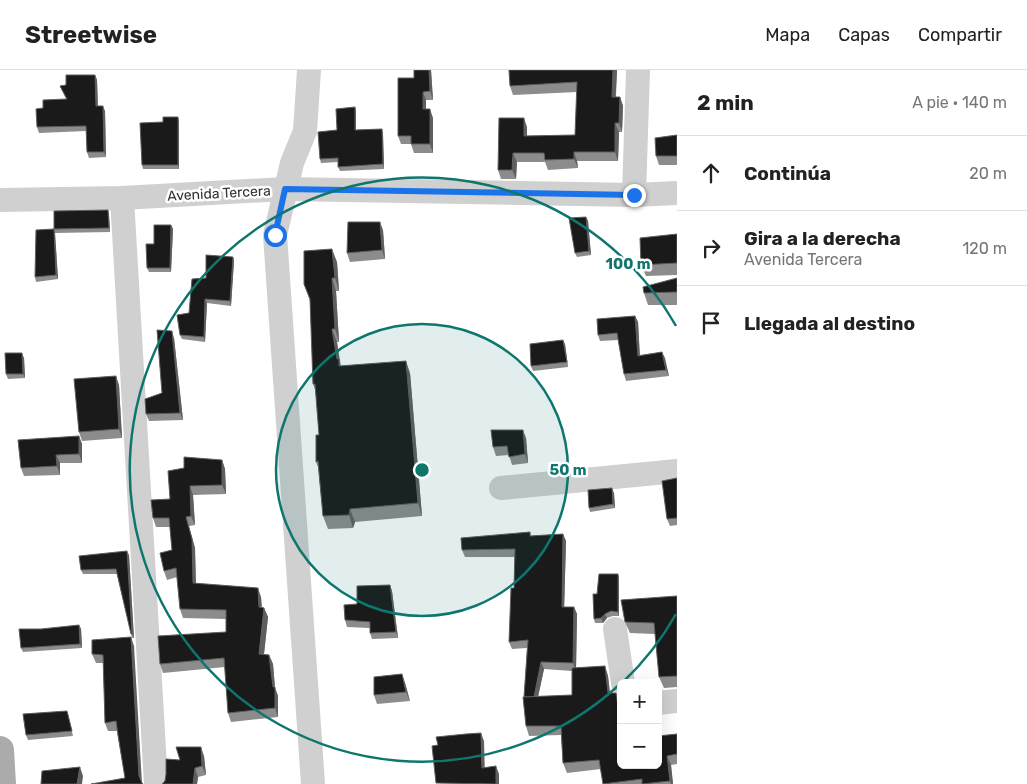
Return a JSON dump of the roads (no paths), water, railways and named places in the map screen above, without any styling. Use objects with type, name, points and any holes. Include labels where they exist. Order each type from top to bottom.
[{"type":"main road","points":[[0,750],[2,784]]},
{"type":"street","points":[[310,70],[305,131],[292,164],[275,235],[313,784]]},
{"type":"street","points":[[634,195],[638,70]]},
{"type":"street","name":"Avenida Tercera","points":[[0,200],[122,198],[285,189],[634,195],[677,193]]},
{"type":"street","points":[[122,198],[156,784]]},
{"type":"street","points":[[502,488],[677,471]]},
{"type":"street","points":[[615,629],[622,679]]},
{"type":"street","points":[[662,703],[677,701]]}]
